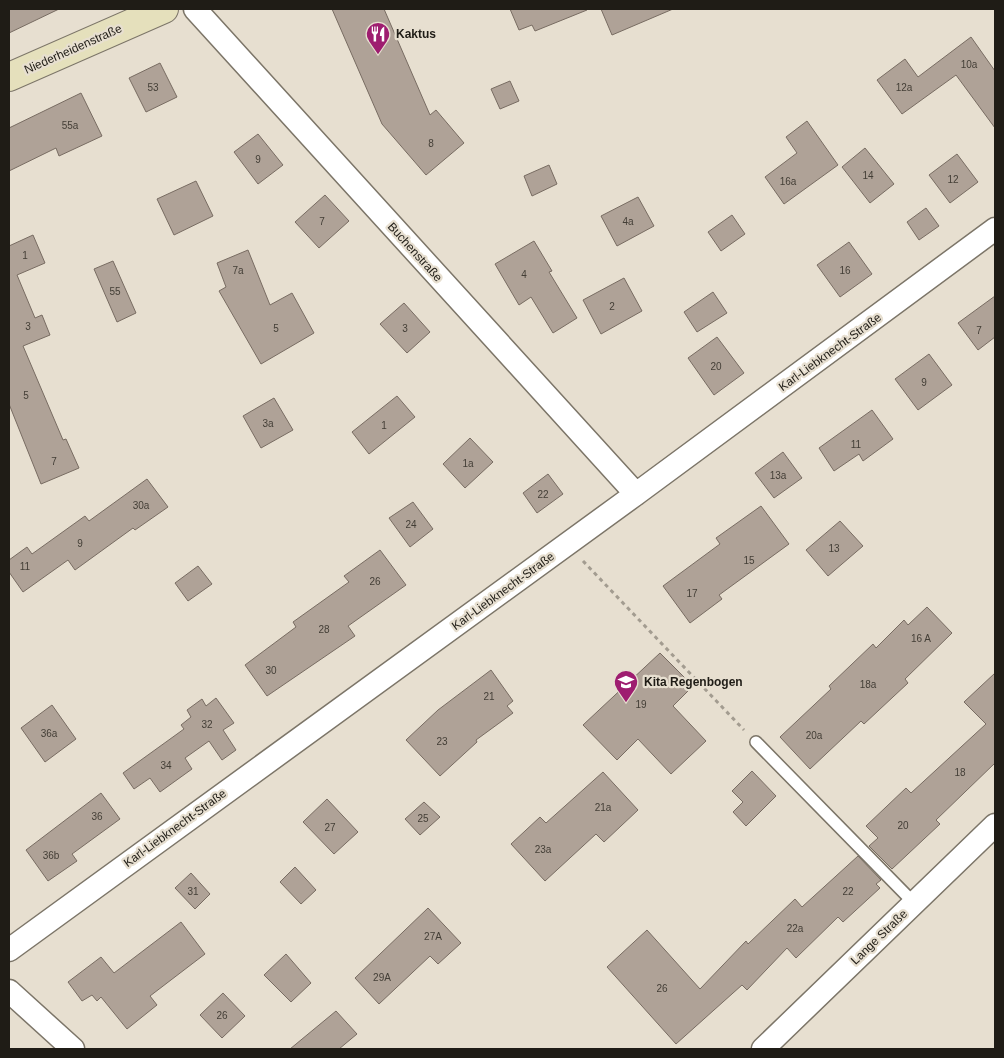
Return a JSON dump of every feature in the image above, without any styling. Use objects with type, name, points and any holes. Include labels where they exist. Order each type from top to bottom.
[{"type":"street","name":"Niederheidenstraße","points":[[9,77],[164,9]]},
{"type":"street","name":"Buchenstraße","points":[[195,9],[636,494]]},
{"type":"street","name":"Karl-Liebknecht-Straße","points":[[9,950],[636,494],[995,229]]},
{"type":"street","name":"Lange Straße","points":[[763,1049],[995,824]]},
{"type":"street","points":[[9,991],[73,1049]]},
{"type":"lane","points":[[756,742],[914,903]]},
{"type":"path","points":[[570,542],[586,564],[756,742]]},
{"type":"building","points":[[9,9],[59,9],[9,33]]},
{"type":"building","name":"Kaktus","points":[[332,9],[384,9],[430,115],[436,110],[464,143],[426,175],[382,124]]},
{"type":"building","points":[[510,9],[587,10],[535,31],[532,25],[519,30]]},
{"type":"building","points":[[601,9],[673,9],[612,35]]},
{"type":"building","points":[[971,37],[995,71],[995,128],[956,75],[902,114],[877,80],[905,59],[918,77]]},
{"type":"building","points":[[160,63],[177,97],[146,112],[129,78]]},
{"type":"building","points":[[510,81],[519,101],[500,109],[491,89]]},
{"type":"building","points":[[81,93],[102,136],[59,156],[56,148],[9,171],[9,128]]},
{"type":"building","points":[[807,121],[838,165],[784,204],[765,177],[797,153],[786,137]]},
{"type":"building","points":[[258,134],[283,165],[258,184],[234,152]]},
{"type":"building","points":[[865,148],[894,184],[870,203],[842,167]]},
{"type":"building","points":[[957,154],[978,182],[950,203],[929,175]]},
{"type":"building","points":[[549,165],[557,184],[532,196],[524,176]]},
{"type":"building","points":[[196,181],[213,216],[174,235],[157,199]]},
{"type":"building","points":[[325,195],[349,221],[319,248],[295,222]]},
{"type":"building","points":[[638,197],[654,226],[617,246],[601,216]]},
{"type":"building","points":[[926,208],[939,226],[919,240],[907,222]]},
{"type":"building","points":[[732,215],[745,234],[721,251],[708,232]]},
{"type":"building","points":[[33,235],[45,263],[17,275],[35,318],[42,315],[50,335],[23,346],[63,440],[66,439],[79,468],[41,484],[9,404],[9,246]]},
{"type":"building","points":[[534,241],[552,271],[549,272],[577,318],[553,333],[531,297],[519,305],[495,264]]},
{"type":"building","points":[[849,242],[872,274],[840,297],[817,265]]},
{"type":"building","points":[[248,250],[270,305],[292,293],[314,333],[261,364],[219,291],[226,287],[217,263]]},
{"type":"building","points":[[113,261],[136,313],[117,322],[94,269]]},
{"type":"building","points":[[624,278],[642,311],[601,334],[583,300]]},
{"type":"building","points":[[713,292],[727,313],[697,332],[684,312]]},
{"type":"building","points":[[995,296],[995,337],[978,350],[958,323]]},
{"type":"building","points":[[404,303],[430,332],[407,353],[380,324]]},
{"type":"building","points":[[717,337],[744,373],[714,395],[688,358]]},
{"type":"building","points":[[929,354],[952,385],[918,410],[895,379]]},
{"type":"building","points":[[397,396],[415,417],[369,454],[352,432]]},
{"type":"building","points":[[274,398],[293,430],[261,448],[243,416]]},
{"type":"building","points":[[872,410],[893,439],[863,461],[859,454],[834,471],[819,448]]},
{"type":"building","points":[[470,438],[493,462],[465,488],[443,464]]},
{"type":"building","points":[[783,452],[802,478],[774,498],[755,473]]},
{"type":"building","points":[[548,474],[563,494],[537,513],[523,493]]},
{"type":"building","points":[[147,479],[168,507],[135,530],[133,528],[75,570],[68,560],[23,592],[9,572],[9,560],[27,547],[32,554],[85,516],[89,521]]},
{"type":"building","points":[[413,502],[433,529],[410,547],[389,518]]},
{"type":"building","points":[[761,506],[789,544],[719,595],[722,599],[690,623],[663,586],[720,544],[716,538]]},
{"type":"building","points":[[840,521],[863,546],[828,576],[806,550]]},
{"type":"building","points":[[380,550],[406,585],[348,626],[355,636],[267,696],[245,665],[296,627],[293,622],[349,582],[344,576]]},
{"type":"building","points":[[198,566],[212,584],[188,601],[175,583]]},
{"type":"building","points":[[927,607],[952,633],[905,679],[908,683],[864,724],[861,721],[810,769],[780,737],[831,689],[829,686],[873,644],[876,648],[904,620],[908,625]]},
{"type":"building","points":[[660,653],[693,686],[673,706],[706,741],[671,774],[638,739],[617,760],[583,725]]},
{"type":"building","points":[[491,670],[513,701],[507,706],[513,713],[476,740],[477,742],[440,776],[406,740],[438,710]]},
{"type":"building","points":[[995,673],[995,763],[936,820],[940,824],[892,869],[869,846],[878,838],[866,826],[906,788],[911,793],[986,724],[964,702]]},
{"type":"building","points":[[216,698],[234,723],[223,730],[236,750],[222,760],[209,741],[185,758],[192,769],[160,792],[150,778],[134,789],[123,773],[184,729],[181,725],[191,717],[187,710],[202,699],[206,706]]},
{"type":"building","points":[[52,705],[76,739],[45,762],[21,728]]},
{"type":"building","points":[[752,771],[776,796],[746,826],[733,812],[743,802],[732,791]]},
{"type":"building","points":[[603,772],[638,810],[604,842],[596,834],[545,881],[511,844],[540,817],[546,823]]},
{"type":"building","points":[[101,793],[120,819],[72,854],[77,861],[48,881],[26,850]]},
{"type":"building","points":[[327,799],[358,832],[334,854],[303,822]]},
{"type":"building","points":[[424,802],[440,817],[420,835],[405,819]]},
{"type":"building","points":[[858,856],[881,880],[876,884],[880,888],[843,922],[838,917],[796,958],[787,948],[747,990],[742,985],[676,1044],[607,967],[647,930],[700,989],[746,941],[748,944],[795,899],[802,907]]},
{"type":"building","points":[[295,867],[316,890],[301,904],[280,882]]},
{"type":"building","points":[[191,873],[210,894],[195,909],[175,888]]},
{"type":"building","points":[[428,908],[461,943],[438,964],[430,956],[379,1004],[355,978]]},
{"type":"building","points":[[181,922],[205,954],[150,996],[157,1005],[127,1029],[101,997],[97,1001],[92,995],[82,1001],[68,982],[101,957],[114,973]]},
{"type":"building","points":[[286,954],[311,983],[291,1002],[264,975]]},
{"type":"building","points":[[223,993],[245,1016],[222,1038],[200,1015]]},
{"type":"building","points":[[336,1011],[357,1034],[339,1049],[290,1049]]},
{"type":"place","name":"Kaktus","points":[[378,55]]},
{"type":"place","name":"Kita Regenbogen","points":[[626,703]]}]
